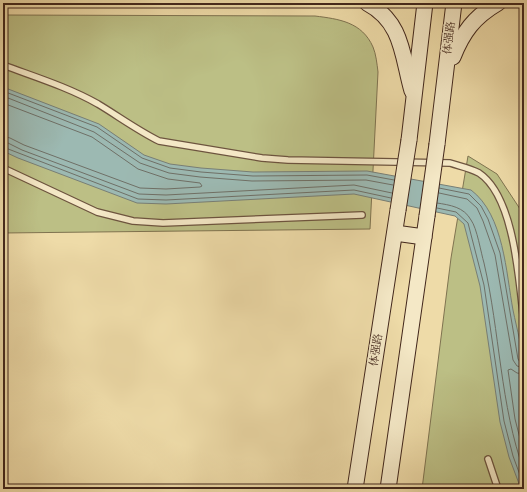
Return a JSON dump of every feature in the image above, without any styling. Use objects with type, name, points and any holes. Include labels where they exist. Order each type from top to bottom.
[{"type":"main road","points":[[367,3],[383,14],[396,31],[403,51],[407,75],[414,98]]},
{"type":"main road","points":[[414,98],[425,3]]},
{"type":"main road","name":"体强路","points":[[424,237],[454,3]]},
{"type":"main road","points":[[445,77],[460,40],[474,21],[489,8],[498,3]]},
{"type":"main road","name":"体强路","points":[[355,489],[395,233],[414,98]]},
{"type":"main road","points":[[388,489],[424,237],[395,233]]},
{"type":"lane","points":[[3,65],[54,84],[97,104],[159,141],[262,158],[288,160],[450,163],[462,166],[479,174],[496,191],[507,215],[515,254],[524,323]]},
{"type":"lane","points":[[3,168],[97,212],[133,222],[163,223],[362,215]]},
{"type":"lane","points":[[488,459],[498,489]]},
{"type":"green space","points":[[3,15],[315,16],[349,23],[356,27],[363,32],[373,47],[378,72],[370,229],[3,233]]},
{"type":"green space","points":[[468,156],[497,174],[524,215],[524,489],[422,489],[451,258]]},
{"type":"water","points":[[3,87],[99,124],[144,155],[170,164],[253,172],[367,171],[471,190],[482,201],[497,229],[502,246],[521,348],[525,385],[524,489],[521,489],[509,457],[500,422],[480,286],[464,224],[455,216],[354,194],[166,204],[137,203],[3,151]]}]
